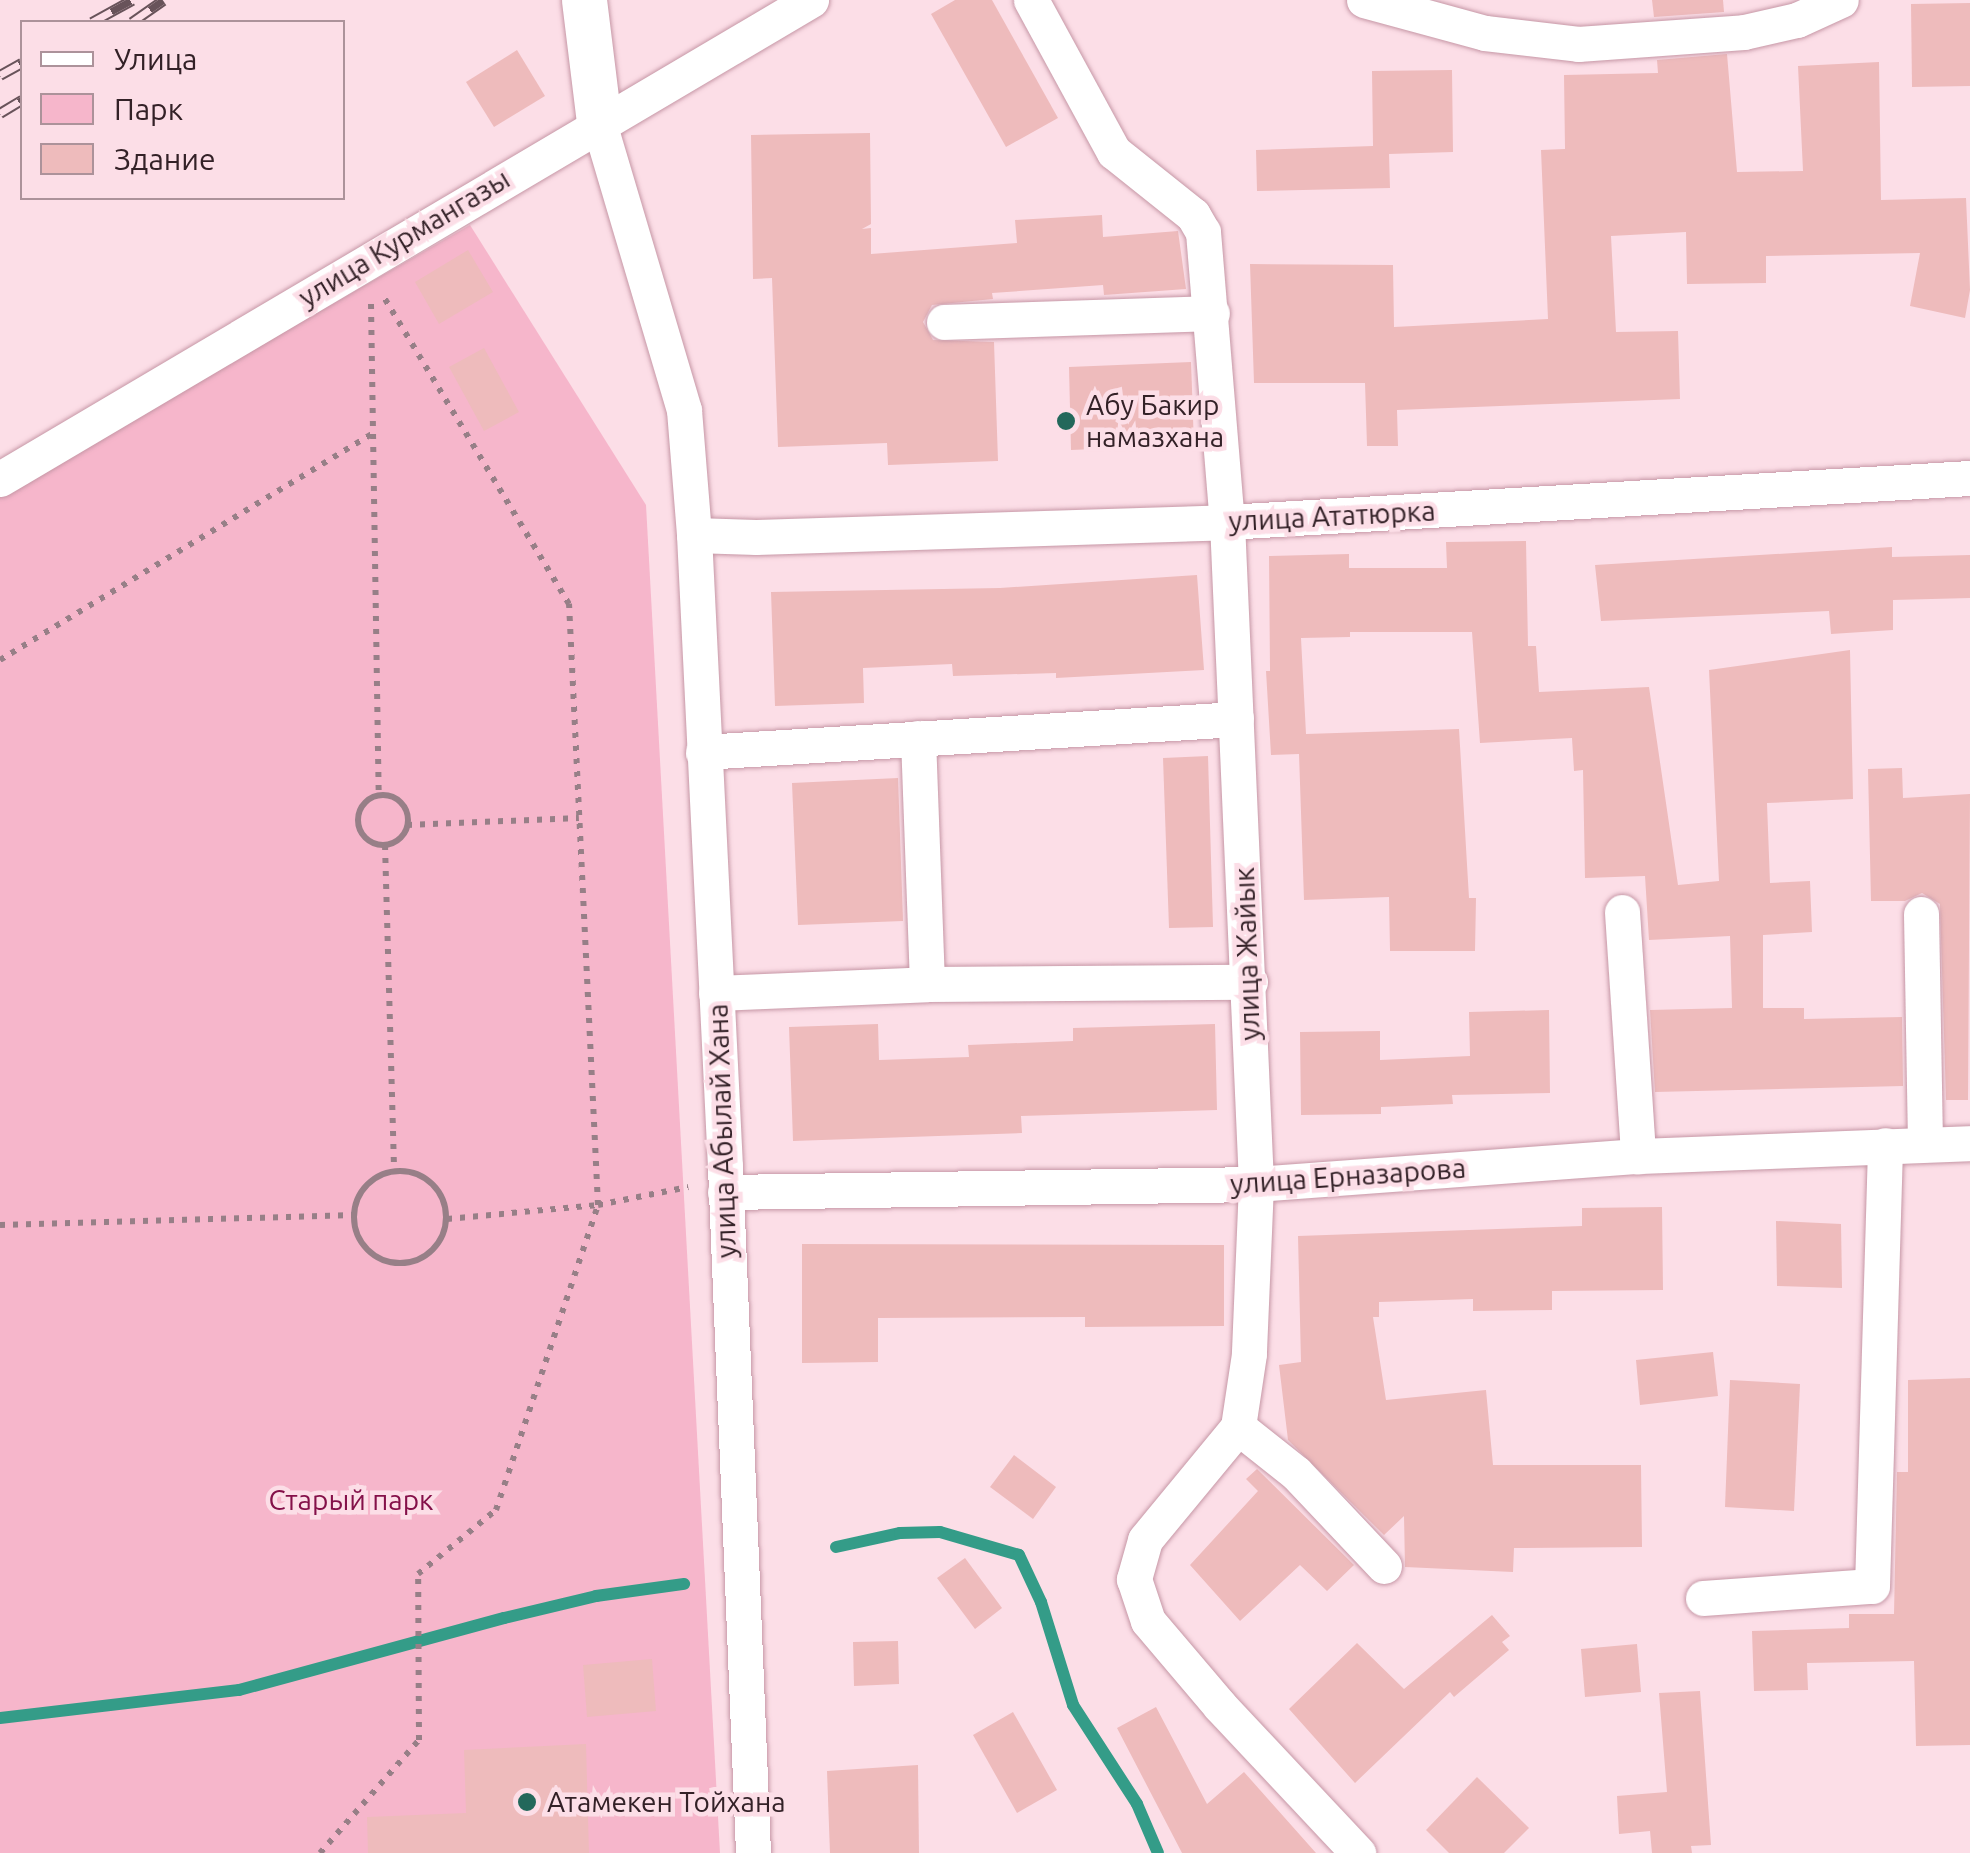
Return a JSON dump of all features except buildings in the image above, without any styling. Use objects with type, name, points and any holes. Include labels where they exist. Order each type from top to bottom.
[{"type":"street","points":[[584,0],[599,123]]},
{"type":"street","name":"улица Курмангазы","points":[[0,479],[370,266],[599,123],[811,0]]},
{"type":"street","name":"улица Жайык","points":[[1032,0],[1114,152],[1193,215],[1203,232],[1227,522],[1256,1184],[1249,1354],[1238,1427]]},
{"type":"street","points":[[1364,0],[1485,34],[1578,44],[1744,32],[1797,20],[1841,0]]},
{"type":"street","name":"улица Абылай Хана","points":[[599,123],[684,410],[694,535],[716,992],[709,1189],[753,1853]]},
{"type":"street","points":[[944,322],[1212,313]]},
{"type":"street","name":"улица Ататюрка","points":[[694,535],[756,537],[1227,522],[1970,478]]},
{"type":"street","points":[[704,752],[1236,720]]},
{"type":"street","points":[[918,738],[928,984]]},
{"type":"street","points":[[1622,912],[1638,1156]]},
{"type":"street","points":[[1921,914],[1925,1144]]},
{"type":"street","points":[[716,992],[928,984],[1250,982]]},
{"type":"street","name":"улица Ерназарова","points":[[709,1189],[1256,1184],[1638,1156],[1970,1144]]},
{"type":"street","points":[[1702,1598],[1872,1586],[1885,1146]]},
{"type":"street","points":[[1358,1853],[1220,1706],[1148,1621],[1134,1579],[1146,1540],[1238,1427],[1296,1473],[1384,1566]]},
{"type":"path","points":[[370,266],[378,796]]},
{"type":"path","points":[[320,1853],[419,1740],[418,1574],[496,1510],[598,1206],[568,604],[370,266]]},
{"type":"path","points":[[0,660],[372,432]]},
{"type":"path","points":[[378,796],[400,803],[407,824],[400,838],[385,845],[370,841],[359,828],[364,804],[378,796]]},
{"type":"path","points":[[407,824],[579,818]]},
{"type":"path","points":[[385,845],[394,1171]]},
{"type":"path","points":[[394,1171],[425,1178],[437,1188],[446,1218],[436,1246],[413,1262],[398,1263],[372,1253],[362,1242],[354,1214],[366,1185],[394,1171]]},
{"type":"path","points":[[446,1218],[598,1206],[709,1189]]},
{"type":"path","points":[[0,1225],[354,1214]]},
{"type":"green space","name":"Старый парк","points":[[470,225],[646,505],[720,1853],[0,1853],[0,495]]},
{"type":"waterway","points":[[836,1547],[900,1533],[940,1532],[1019,1555],[1041,1602],[1073,1705],[1137,1804],[1158,1853]]},
{"type":"waterway","points":[[0,1718],[239,1690],[596,1596],[684,1584]]},
{"type":"railway","points":[[96,20],[132,0]]},
{"type":"railway","points":[[135,20],[163,0]]},
{"type":"railway","points":[[0,75],[20,64]]},
{"type":"railway","points":[[0,113],[20,101]]},
{"type":"place","name":"Абу Бакир намазхана","points":[[1066,421]]},
{"type":"place","name":"Атамекен Тойхана","points":[[527,1802]]}]
